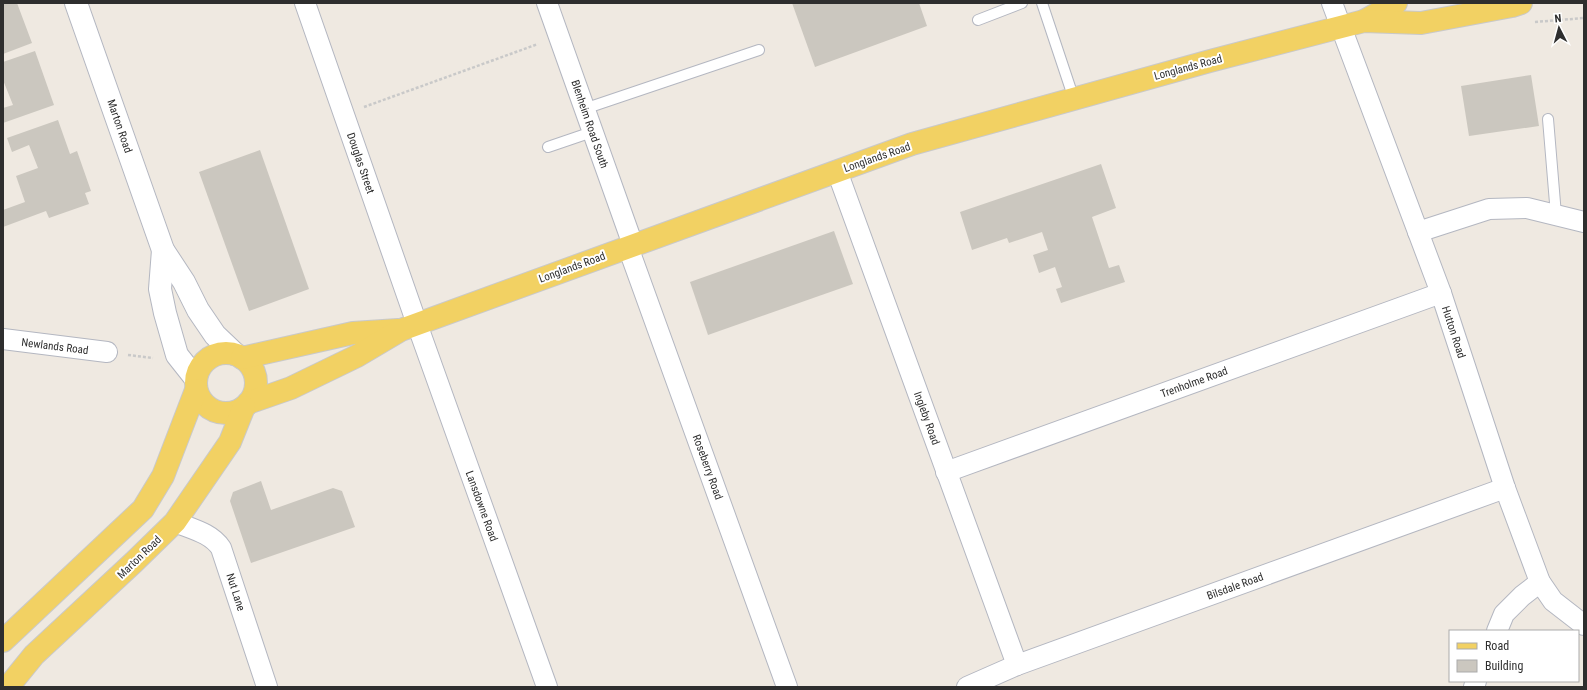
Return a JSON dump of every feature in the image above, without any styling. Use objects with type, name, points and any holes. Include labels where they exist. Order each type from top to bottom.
[{"type":"main road","name":"Longlands Road","points":[[1364,21],[1396,3]]},
{"type":"main road","name":"Longlands Road","points":[[246,405],[291,388],[357,356],[409,327],[912,144],[1341,26],[1364,21],[1421,23],[1521,3]]},
{"type":"main road","name":"Longlands Road","points":[[238,356],[353,333],[409,327]]},
{"type":"main road","points":[[3,641],[143,509],[163,476],[196,384],[199,369],[205,361],[214,355],[224,353],[238,356]]},
{"type":"main road","name":"Marton Road","points":[[8,687],[34,654],[175,522],[230,442],[246,405],[254,394],[256,384],[255,374],[250,365],[238,356]]},
{"type":"main road","name":"Marton Road","points":[[196,384],[200,399],[206,407],[216,412],[236,412],[246,405]]},
{"type":"street","name":"Marton Road","points":[[76,3],[163,250],[184,282],[198,310],[215,335],[238,356]]},
{"type":"street","name":"Douglas Street","points":[[305,3],[344,114],[409,327]]},
{"type":"street","name":"Blenheim Road South","points":[[547,3],[631,246]]},
{"type":"street","name":"Hutton Road","points":[[1332,3],[1441,293],[1505,488],[1540,582],[1553,601],[1584,625]]},
{"type":"street","name":"Ingleby Road","points":[[837,171],[1017,664]]},
{"type":"street","points":[[1418,232],[1489,209],[1527,208],[1583,221]]},
{"type":"street","name":"Roseberry Road","points":[[631,246],[669,360],[787,687]]},
{"type":"street","name":"Marton Road","points":[[163,250],[160,289],[165,314],[177,355],[196,384]]},
{"type":"street","name":"Trenholme Road","points":[[946,472],[1441,293]]},
{"type":"street","name":"Lansdowne Road","points":[[409,327],[547,687]]},
{"type":"street","name":"Newlands Road","points":[[3,339],[107,352]]},
{"type":"street","name":"Bilsdale Road","points":[[966,687],[1017,664],[1505,488]]},
{"type":"street","name":"Nut Lane","points":[[175,522],[209,536],[216,541],[221,548],[267,687]]},
{"type":"street","points":[[1497,630],[1504,614],[1522,596],[1540,582]]},
{"type":"lane","points":[[978,20],[1022,3]]},
{"type":"lane","points":[[1042,3],[1074,99]]},
{"type":"lane","points":[[584,109],[759,50]]},
{"type":"lane","points":[[1548,119],[1556,215]]},
{"type":"lane","points":[[548,147],[592,132]]},
{"type":"path","points":[[1556,19],[1584,18]]},
{"type":"path","points":[[344,114],[559,37]]},
{"type":"building","points":[[3,3],[17,3],[32,43],[3,54]]},
{"type":"building","points":[[792,3],[919,3],[927,26],[815,67]]},
{"type":"building","points":[[35,51],[54,105],[3,123],[3,108],[13,105],[3,80],[3,62]]},
{"type":"building","points":[[1531,75],[1539,126],[1469,136],[1461,86]]},
{"type":"building","points":[[58,120],[70,154],[77,151],[91,191],[85,193],[89,204],[49,218],[46,211],[3,227],[3,210],[25,202],[16,176],[38,168],[29,145],[12,152],[7,138]]},
{"type":"building","points":[[260,150],[309,289],[249,311],[199,172]]},
{"type":"building","points":[[1101,164],[1116,208],[1092,217],[1109,268],[1119,265],[1125,282],[1061,303],[1056,289],[1062,287],[1055,267],[1039,273],[1033,255],[1048,250],[1042,232],[1009,243],[1007,238],[972,250],[960,212]]},
{"type":"building","points":[[834,231],[853,284],[708,335],[690,282]]},
{"type":"building","points":[[261,481],[271,510],[333,488],[342,491],[355,527],[251,563],[230,501],[233,492]]}]
